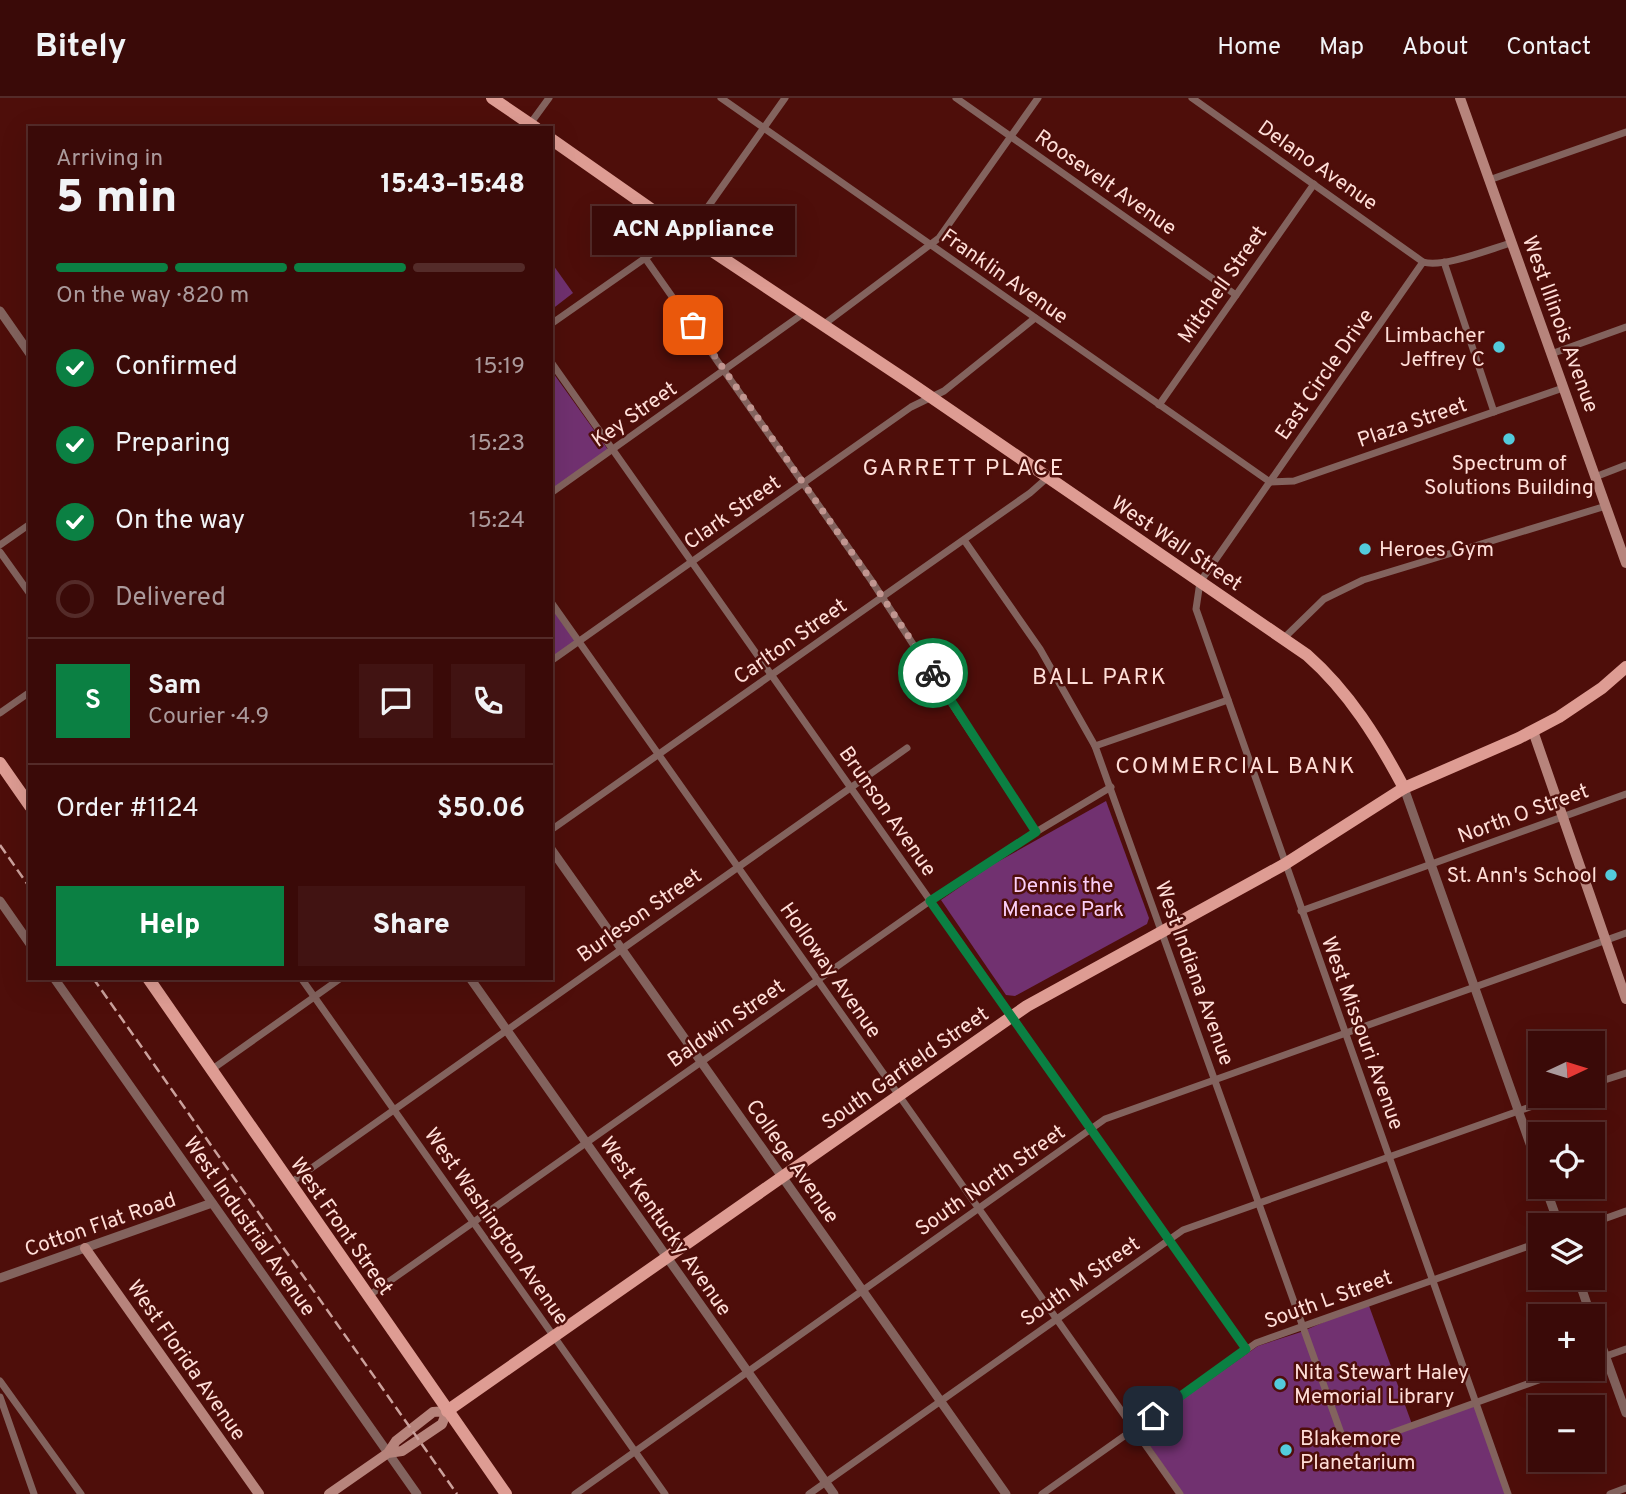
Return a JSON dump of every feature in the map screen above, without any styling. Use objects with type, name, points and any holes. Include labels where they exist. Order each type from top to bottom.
[{"type":"main road","points":[[492,98],[533,126]]},
{"type":"main road","name":"West Illinois Avenue","points":[[1460,98],[1626,563]]},
{"type":"main road","name":"West Wall Street","points":[[553,140],[688,235],[1307,654],[1335,681],[1375,735],[1404,788]]},
{"type":"main road","name":"South Garfield Street","points":[[329,1494],[387,1453],[396,1441],[433,1412],[447,1411],[1012,1017],[1285,864],[1404,788],[1532,731],[1578,705],[1626,667]]},
{"type":"main road","points":[[1532,731],[1626,999]]},
{"type":"main road","points":[[0,762],[28,803]]},
{"type":"main road","name":"West Front Street","points":[[149,980],[506,1494]]},
{"type":"main road","name":"West Florida Avenue","points":[[85,1248],[259,1494]]},
{"type":"street","points":[[533,126],[549,98]]},
{"type":"street","name":"Franklin Avenue","points":[[721,98],[1270,482]]},
{"type":"street","points":[[553,323],[671,240],[688,235],[785,98]]},
{"type":"street","name":"Roosevelt Avenue","points":[[956,98],[1236,295]]},
{"type":"street","points":[[823,326],[939,238],[1038,98]]},
{"type":"street","name":"Delano Avenue","points":[[1194,99],[1423,262]]},
{"type":"street","points":[[1489,180],[1626,132]]},
{"type":"street","name":"Mitchell Street","points":[[1159,405],[1314,184]]},
{"type":"street","points":[[1423,262],[1444,262],[1511,243]]},
{"type":"street","points":[[645,258],[883,597],[1036,832]]},
{"type":"street","name":"East Circle Drive","points":[[1200,582],[1423,262]]},
{"type":"street","points":[[1444,262],[1494,412]]},
{"type":"street","points":[[0,311],[28,351]]},
{"type":"street","name":"Key Street","points":[[553,492],[804,313]]},
{"type":"street","name":"Clark Street","points":[[553,660],[911,407],[944,391],[1035,318]]},
{"type":"street","points":[[1551,354],[1626,327]]},
{"type":"street","name":"Brunson Avenue","points":[[553,365],[1246,1349]]},
{"type":"street","name":"Plaza Street","points":[[1270,482],[1294,481],[1563,388]]},
{"type":"street","points":[[1595,477],[1626,465]]},
{"type":"street","name":"Carlton Street","points":[[553,829],[964,540],[1047,478]]},
{"type":"street","points":[[1284,638],[1324,599],[1363,580],[1606,506]]},
{"type":"street","points":[[0,545],[28,525]]},
{"type":"street","name":"West Indiana Avenue","points":[[964,540],[1040,649],[1095,746],[1341,1433],[1348,1442],[1361,1444],[1476,1402]]},
{"type":"street","points":[[0,551],[28,591]]},
{"type":"street","name":"West Missouri Avenue","points":[[1200,582],[1196,609],[1508,1494]]},
{"type":"street","name":"Holloway Avenue","points":[[553,605],[1180,1494]]},
{"type":"street","points":[[0,713],[28,693]]},
{"type":"street","points":[[1095,746],[1228,700]]},
{"type":"street","name":"Burleson Street","points":[[289,1184],[906,748]]},
{"type":"street","name":"Baldwin Street","points":[[368,1297],[930,901],[1111,787]]},
{"type":"street","name":"West Wall Street","points":[[1404,788],[1528,1139]]},
{"type":"street","name":"North O Street","points":[[1301,911],[1626,794]]},
{"type":"street","name":"College Avenue","points":[[553,852],[1006,1494]]},
{"type":"street","points":[[0,901],[28,941]]},
{"type":"street","name":"South North Street","points":[[575,1494],[1105,1119],[1626,933]]},
{"type":"street","name":"West Industrial Avenue","points":[[55,980],[417,1494]]},
{"type":"street","name":"West Washington Avenue","points":[[302,980],[665,1494]]},
{"type":"street","points":[[211,1070],[338,980]]},
{"type":"street","name":"West Kentucky Avenue","points":[[471,980],[834,1494]]},
{"type":"street","points":[[1605,1080],[1626,1073]]},
{"type":"street","name":"South M Street","points":[[809,1494],[1183,1230],[1528,1108]]},
{"type":"street","name":"Cotton Flat Road","points":[[0,1278],[212,1203]]},
{"type":"street","points":[[1605,1219],[1626,1211]]},
{"type":"street","name":"South L Street","points":[[1042,1494],[1256,1343],[1528,1246]]},
{"type":"street","points":[[1626,1349],[1606,1356],[1626,1413]]},
{"type":"street","points":[[0,1381],[81,1494]]},
{"type":"street","points":[[1476,1402],[1535,1381]]},
{"type":"street","points":[[0,1397],[34,1494]]},
{"type":"street","points":[[1609,1494],[1626,1488]]},
{"type":"green space","points":[[553,265],[573,293],[553,308]]},
{"type":"green space","points":[[553,373],[609,451],[553,490]]},
{"type":"green space","points":[[553,608],[576,641],[553,658]]},
{"type":"green space","name":"Dennis the Menace Park","points":[[1106,801],[1149,918],[1147,924],[1015,996],[1006,995],[941,900],[992,865]]},
{"type":"green space","points":[[1368,1303],[1413,1427],[1475,1406],[1505,1494],[1183,1494],[1139,1430],[1258,1346],[1301,1332]]},
{"type":"railway","points":[[0,845],[28,885]]},
{"type":"railway","points":[[94,980],[457,1494]]},
{"type":"way so far","points":[[693,325],[933,673]]},
{"type":"place","name":"ACN Appliance","points":[[693,325]]},
{"type":"place","name":"Limbacher Jeffrey C","points":[[1499,347]]},
{"type":"place","name":"Spectrum of Solutions Building","points":[[1509,439]]},
{"type":"place","name":"Heroes Gym","points":[[1365,549]]},
{"type":"place","name":"St. Ann's School","points":[[1611,875]]},
{"type":"place","name":"Nita Stewart Haley Memorial Library","points":[[1280,1384]]},
{"type":"place","name":"Blakemore Planetarium","points":[[1286,1450]]},
{"type":"district","name":"GARRETT PLACE","points":[[964,467]]},
{"type":"district","name":"BALL PARK","points":[[1100,676]]},
{"type":"district","name":"COMMERCIAL BANK","points":[[1236,765]]},
{"type":"route","points":[[933,673],[1036,832],[930,901],[1246,1349],[1153,1416]]}]
